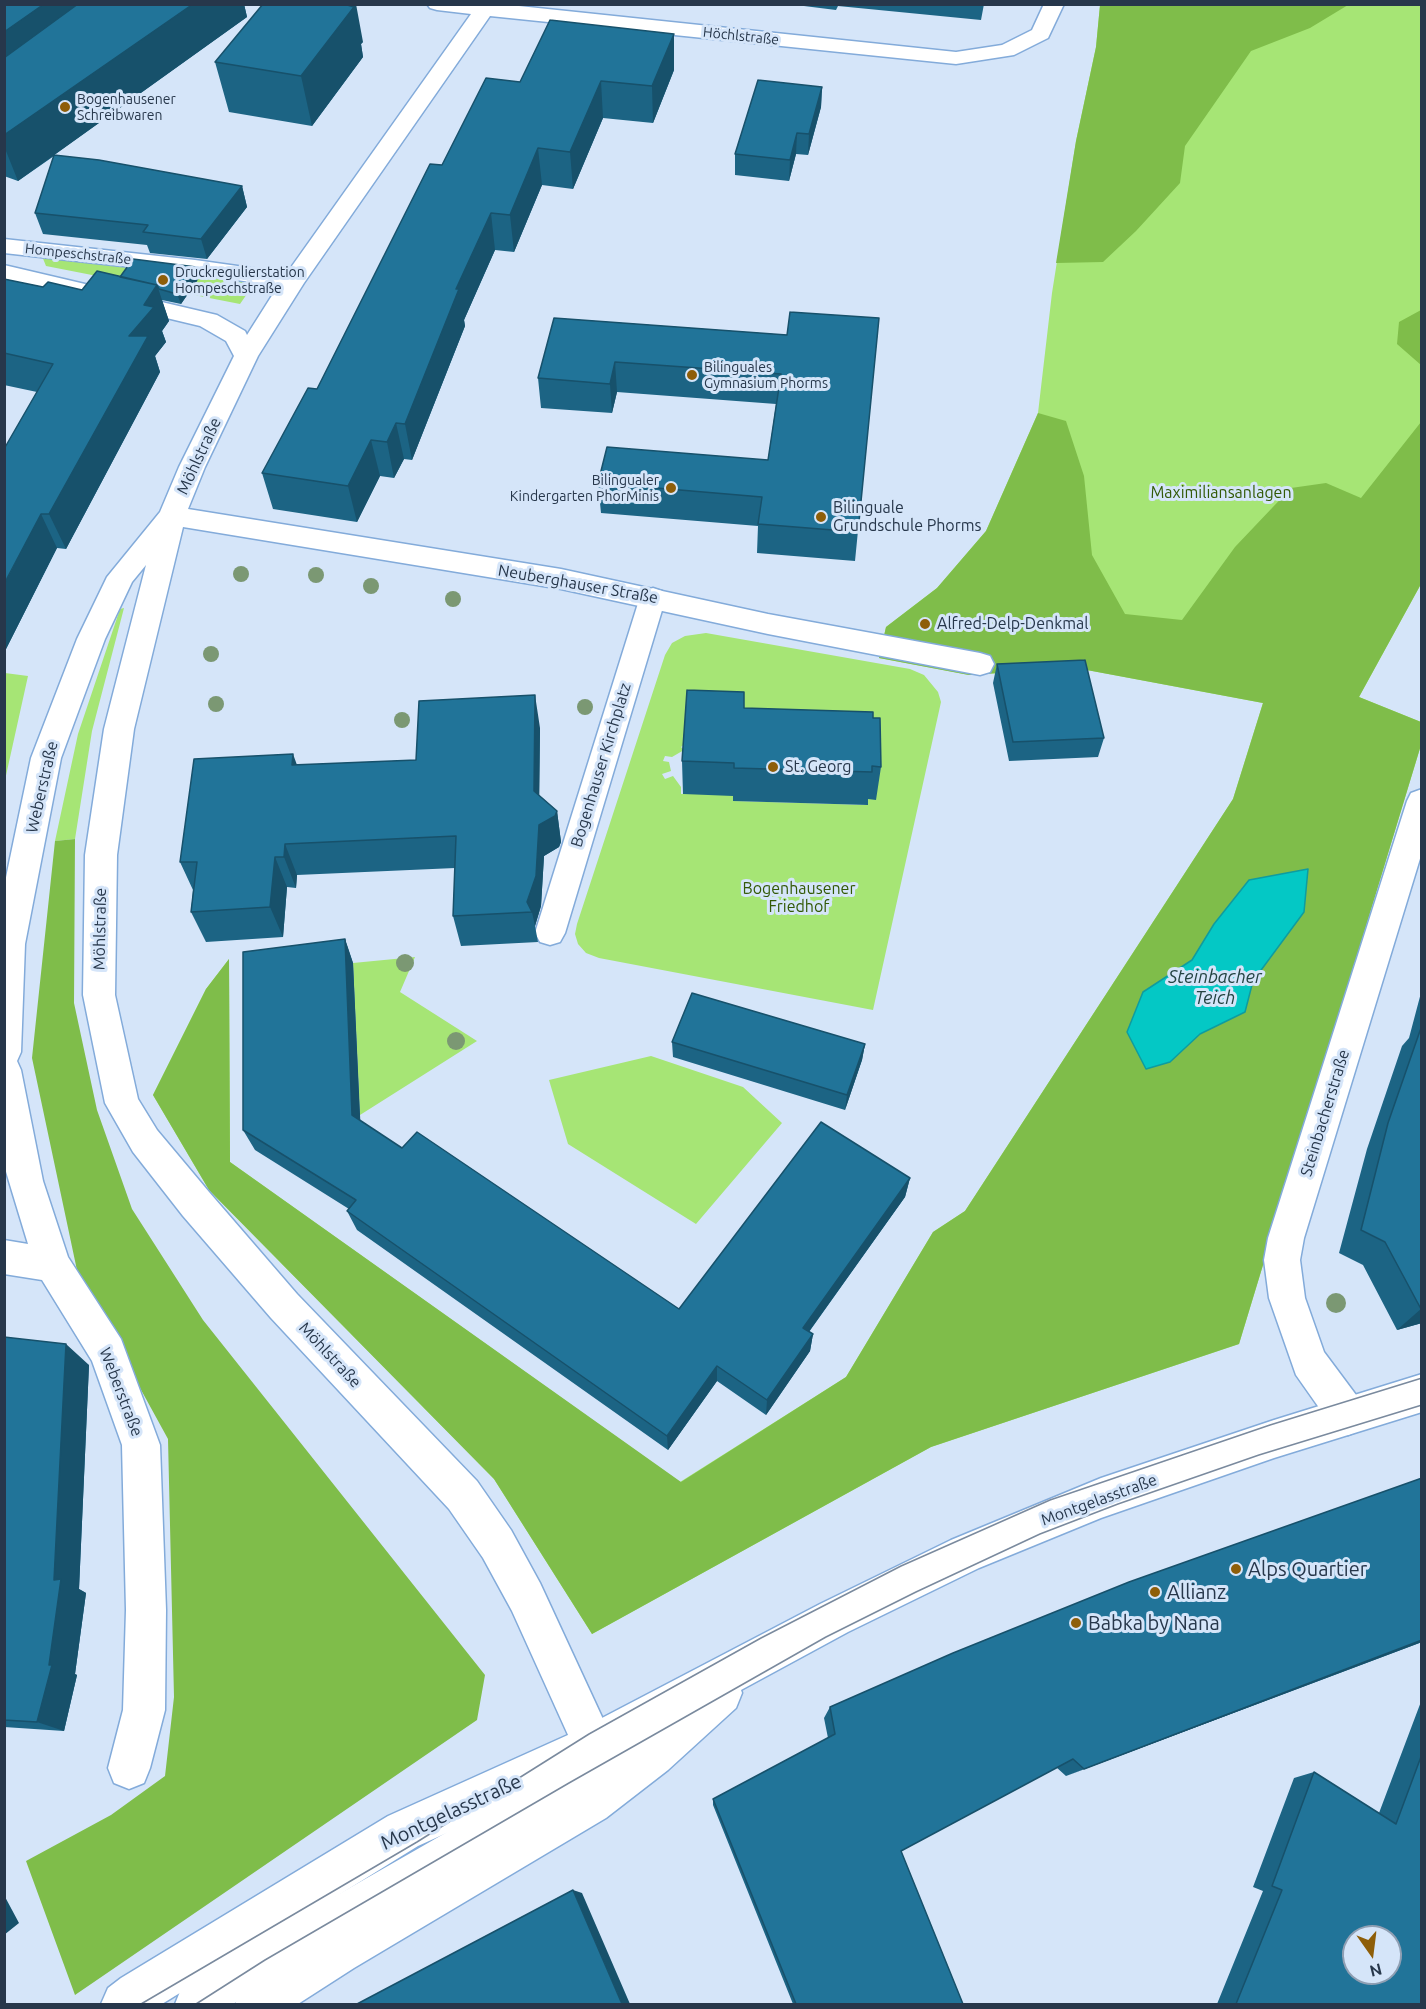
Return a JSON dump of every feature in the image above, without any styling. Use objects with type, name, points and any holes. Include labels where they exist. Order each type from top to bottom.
[{"type":"street","name":"Höchlstraße","points":[[437,4],[487,7],[956,58],[1006,51],[1041,34],[1054,4]]},
{"type":"street","name":"Möhlstraße","points":[[487,7],[293,281],[246,356],[192,467],[172,516],[119,729],[101,855],[99,995],[122,1103],[145,1140],[284,1306],[463,1495],[497,1544],[526,1597],[603,1765]]},
{"type":"street","name":"Hompeschstraße","points":[[4,246],[195,267],[293,281]]},
{"type":"street","name":"Hompeschstraße","points":[[4,272],[208,320],[236,336],[246,356]]},
{"type":"street","name":"Neuberghauser Straße","points":[[172,516],[561,579],[653,597],[768,624],[980,664]]},
{"type":"street","name":"Weberstraße","points":[[4,1052],[9,944],[46,758],[91,639],[121,577],[172,516]]},
{"type":"street","name":"Steinbacherstraße","points":[[1348,1416],[1309,1362],[1287,1298],[1282,1260],[1286,1238],[1422,801]]},
{"type":"street","name":"Weberstraße","points":[[4,1070],[25,1181],[53,1265],[108,1352],[141,1445],[146,1610],[144,1710],[129,1768]]},
{"type":"street","points":[[4,1257],[53,1265]]},
{"type":"street","name":"Montgelasstraße","points":[[124,2004],[403,1831],[603,1765],[653,1755],[706,1705],[770,1654],[924,1574],[1038,1523],[1149,1481],[1422,1393]]},
{"type":"street","name":"Montgelasstraße","points":[[258,2004],[338,1952],[591,1803],[603,1765],[790,1642]]},
{"type":"lane","name":"Bogenhauser Kirchplatz","points":[[550,933],[653,597]]},
{"type":"lane","points":[[196,2004],[265,1960],[603,1765]]},
{"type":"green space","name":"Maximiliansanlagen","points":[[1100,5],[1421,5],[1421,584],[1359,697],[1421,722],[1421,745],[1239,1344],[931,1447],[592,1634],[494,1479],[209,1190],[153,1095],[206,989],[229,959],[230,1162],[680,1482],[846,1377],[933,1232],[965,1211],[1233,799],[1263,703],[1076,668],[969,675],[879,658],[886,627],[937,588],[986,531],[1038,413],[1052,293],[1076,141],[1096,47]]},
{"type":"green space","points":[[42,256],[256,281],[240,304],[46,266]]},
{"type":"green space","points":[[124,608],[92,731],[75,839],[55,841],[78,734],[120,609]]},
{"type":"green space","name":"Bogenhausener Friedhof","points":[[706,633],[910,669],[924,675],[938,692],[941,702],[873,1010],[599,958],[586,953],[578,944],[575,934],[577,924],[665,655],[672,643],[685,636]],"holes":[[[686,743],[867,805],[734,801],[734,790],[681,794],[681,787],[673,776],[665,779],[662,774],[671,771],[669,762],[663,761],[665,756],[672,757],[684,750],[681,747]]]},
{"type":"green space","points":[[4,673],[28,676],[5,780]]},
{"type":"green space","points":[[415,957],[400,992],[477,1041],[360,1115],[353,963]]},
{"type":"green space","points":[[651,1056],[743,1087],[782,1123],[696,1224],[568,1144],[549,1080]]},
{"type":"shaded area","points":[[1100,5],[1348,5],[1310,28],[1251,51],[1185,146],[1180,183],[1136,231],[1103,262],[1056,263],[1076,141],[1096,47]]},
{"type":"shaded area","points":[[1421,310],[1421,365],[1397,344],[1399,322]]},
{"type":"shaded area","name":"Maximiliansanlagen","points":[[1038,413],[1066,421],[1084,476],[1092,555],[1125,614],[1182,620],[1235,547],[1291,488],[1326,483],[1361,498],[1421,422],[1421,584],[1359,697],[1421,722],[1421,745],[1239,1344],[931,1447],[592,1634],[494,1479],[209,1190],[153,1095],[206,989],[229,959],[230,1162],[681,1482],[846,1377],[933,1232],[965,1211],[1233,799],[1263,703],[1076,668],[969,675],[879,658],[886,627],[937,588],[986,531]]},
{"type":"shaded area","points":[[75,839],[74,1003],[97,1110],[132,1209],[203,1320],[485,1675],[477,1720],[75,1995],[26,1861],[111,1815],[165,1776],[174,1697],[168,1439],[78,1275],[32,1058],[55,841]]},
{"type":"water","name":"Steinbacher Teich","points":[[1308,869],[1304,912],[1253,981],[1245,1012],[1200,1034],[1170,1062],[1146,1069],[1127,1032],[1143,992],[1192,960],[1214,924],[1249,880]]},
{"type":"building","points":[[4,4],[44,4],[4,32]]},
{"type":"building","points":[[78,4],[193,4],[4,135],[4,58]]},
{"type":"building","points":[[263,4],[344,4],[354,7],[301,76],[215,62]]},
{"type":"building","points":[[550,20],[674,34],[652,86],[601,81],[570,152],[538,148],[510,215],[491,213],[456,289],[459,289],[405,424],[396,423],[387,442],[371,440],[348,486],[262,473],[308,388],[317,389],[430,164],[442,165],[486,78],[520,82]]},
{"type":"building","points":[[758,80],[822,87],[809,134],[797,133],[790,160],[735,154]]},
{"type":"building","points":[[54,155],[99,160],[242,186],[201,239],[143,232],[148,225],[35,213]]},
{"type":"building","points":[[133,259],[196,267],[177,294],[159,289],[157,285],[120,277]]},
{"type":"building","points":[[97,271],[157,285],[144,305],[154,307],[129,336],[148,336],[49,514],[41,514],[4,584],[4,449],[53,364],[4,353],[4,279],[43,287],[48,282],[82,290]]},
{"type":"building","points":[[790,312],[879,318],[858,532],[758,524],[762,497],[598,483],[607,447],[768,460],[781,374],[615,362],[610,384],[538,378],[554,318],[787,335]]},
{"type":"building","points":[[1085,660],[1104,738],[1013,742],[997,664]]},
{"type":"building","points":[[687,690],[744,692],[744,708],[873,712],[873,718],[880,718],[881,767],[872,766],[872,772],[734,768],[734,763],[682,761]]},
{"type":"building","points":[[535,695],[534,791],[557,811],[555,816],[539,825],[536,876],[527,902],[532,912],[453,916],[456,836],[285,844],[284,857],[275,857],[270,907],[191,912],[197,862],[180,862],[194,759],[293,754],[292,765],[416,760],[419,701]]},
{"type":"building","points":[[345,939],[352,1115],[402,1148],[417,1132],[679,1309],[821,1122],[910,1178],[803,1328],[813,1334],[767,1400],[717,1366],[667,1436],[347,1211],[356,1200],[243,1130],[243,952]]},
{"type":"building","points":[[692,993],[865,1044],[847,1095],[672,1042]]},
{"type":"building","points":[[1422,1025],[1421,1309],[1385,1242],[1361,1230],[1388,1123]]},
{"type":"building","points":[[4,1337],[66,1344],[54,1580],[61,1579],[49,1665],[52,1665],[37,1722],[4,1720]]},
{"type":"building","points":[[1422,1478],[1422,1640],[1084,1769],[1073,1759],[901,1851],[963,2004],[796,2004],[713,1799],[835,1734],[830,1707],[953,1653],[1129,1582]]},
{"type":"building","points":[[1422,1754],[1422,2004],[1236,2004],[1282,1890],[1272,1886],[1314,1772],[1396,1824]]},
{"type":"building","points":[[573,1890],[622,2004],[357,2004]]},
{"type":"tram line","points":[[141,2004],[417,1842],[589,1734],[761,1638],[901,1566],[1050,1500],[1270,1425],[1422,1378]]},
{"type":"tram line","points":[[196,2004],[265,1960],[569,1783],[826,1637],[916,1592],[1040,1534],[1118,1504],[1259,1455],[1422,1405]]},
{"type":"place","name":"Bogenhausener Schreibwaren","points":[[65,107]]},
{"type":"place","name":"Druckregulierstation Hompeschstraße","points":[[163,280]]},
{"type":"place","name":"Bilinguales Gymnasium Phorms","points":[[692,375]]},
{"type":"place","name":"Bilingualer Kindergarten PhorMinis","points":[[671,488]]},
{"type":"place","name":"Bilinguale Grundschule Phorms","points":[[821,517]]},
{"type":"place","name":"Alfred-Delp-Denkmal","points":[[925,624]]},
{"type":"place","name":"St. Georg","points":[[773,767]]},
{"type":"place","name":"Alps Quartier","points":[[1236,1569]]},
{"type":"place","name":"Allianz","points":[[1155,1592]]},
{"type":"place","name":"Babka by Nana","points":[[1076,1623]]}]
